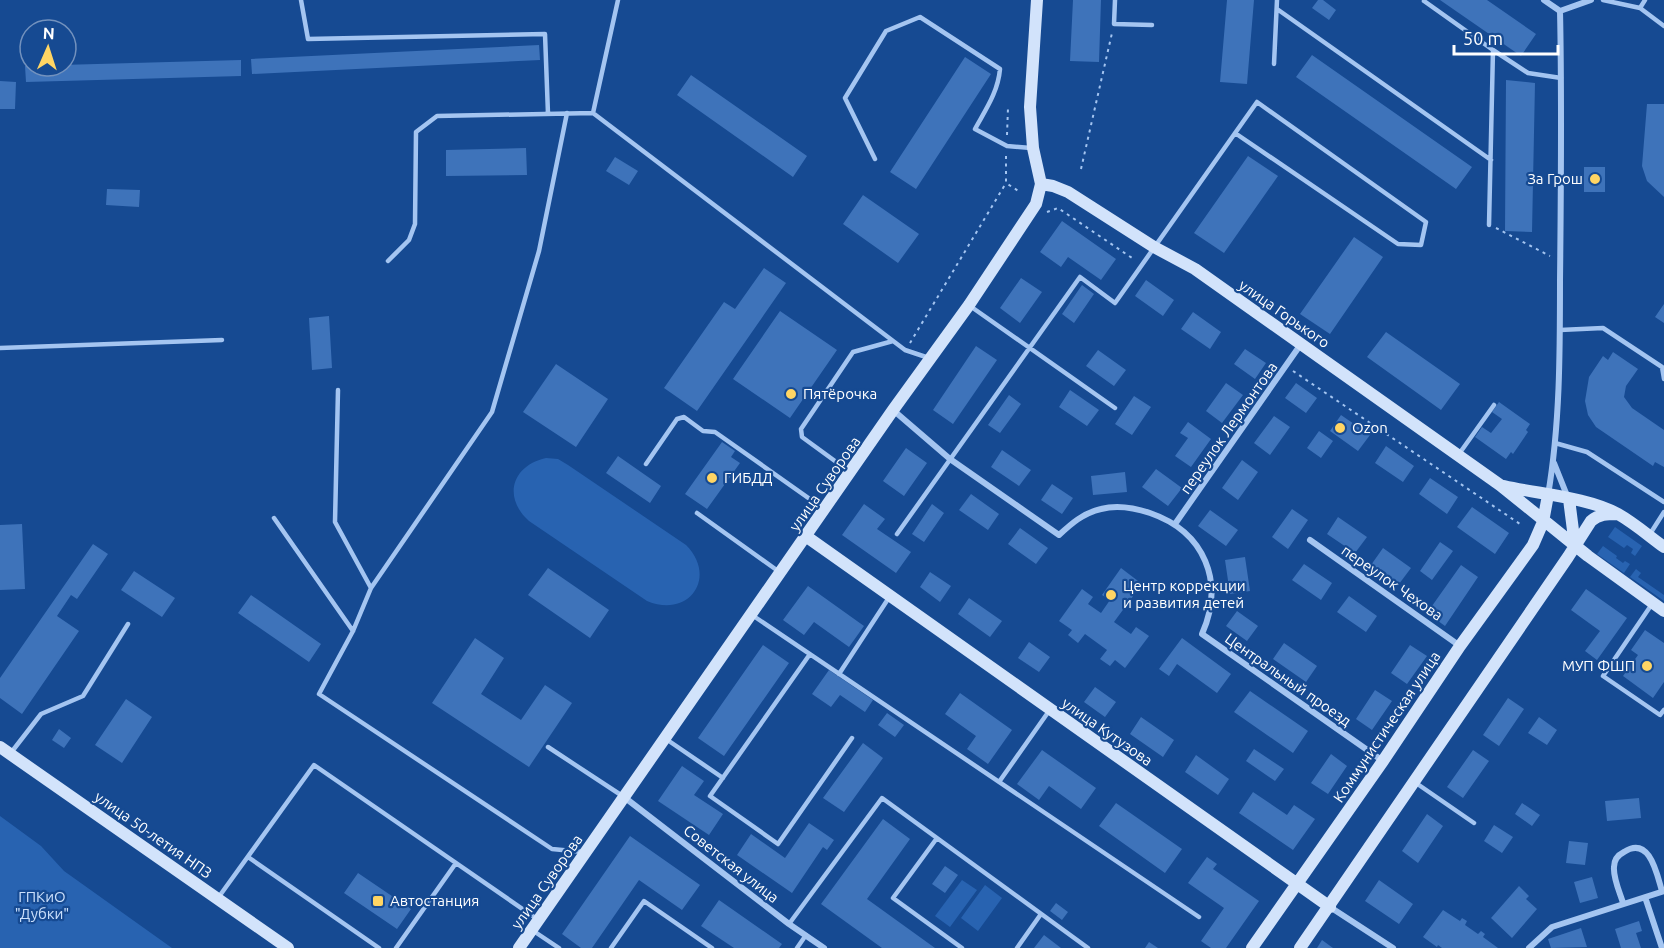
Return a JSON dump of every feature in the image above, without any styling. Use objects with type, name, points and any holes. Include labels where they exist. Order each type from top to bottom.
[{"type":"main road","points":[[1037,0],[1030,107],[1033,148],[1041,184]]},
{"type":"main road","name":"улица Горького","points":[[1041,184],[1068,192],[1154,247],[1195,269],[1500,485],[1543,522],[1664,611]]},
{"type":"main road","name":"улица Суворова","points":[[519,948],[969,304],[1035,204],[1041,184]]},
{"type":"main road","points":[[1500,485],[1569,498],[1617,514],[1664,547]]},
{"type":"main road","name":"Коммунистическая улица","points":[[1252,948],[1383,761],[1460,645],[1533,545],[1543,522],[1548,495]]},
{"type":"main road","points":[[1569,498],[1575,546]]},
{"type":"main road","points":[[1300,948],[1591,521],[1603,514],[1617,514]]},
{"type":"main road","name":"улица Кутузова","points":[[807,537],[1330,907]]},
{"type":"main road","name":"улица 50-летия НПЗ","points":[[5,750],[288,948]]},
{"type":"street","points":[[1544,0],[1560,11]]},
{"type":"street","points":[[1560,11],[1591,0]]},
{"type":"street","points":[[1548,495],[1554,462],[1560,330],[1560,11]]},
{"type":"street","name":"переулок Лермонтова","points":[[1175,524],[1301,344]]},
{"type":"street","name":"Центральный проезд","points":[[893,410],[950,459],[1059,535],[1078,518],[1102,508],[1133,508],[1162,517],[1175,524],[1206,560],[1213,592],[1209,618],[1202,634],[1383,761]]},
{"type":"street","points":[[1554,462],[1569,498]]},
{"type":"street","name":"переулок Чехова","points":[[1310,540],[1460,645]]},
{"type":"street","name":"Советская улица","points":[[624,797],[789,924],[824,948]]},
{"type":"street","points":[[1529,948],[1552,927],[1663,891],[1652,859],[1642,850],[1628,849],[1617,857],[1613,870],[1623,903]]},
{"type":"street","points":[[1645,897],[1662,948]]},
{"type":"street","name":"улица Кутузова","points":[[1330,907],[1393,948]]},
{"type":"lane","points":[[302,0],[308,39],[545,34],[548,114]]},
{"type":"lane","points":[[593,113],[618,0]]},
{"type":"lane","points":[[1115,0],[1114,24],[1152,25]]},
{"type":"lane","points":[[1274,64],[1277,0]]},
{"type":"lane","points":[[1603,0],[1640,8],[1664,26]]},
{"type":"lane","points":[[1640,8],[1645,0]]},
{"type":"lane","points":[[1424,2],[1528,73],[1561,78]]},
{"type":"lane","points":[[1277,9],[1491,160]]},
{"type":"lane","points":[[875,159],[845,98],[886,31],[920,17],[1000,69],[995,94],[975,129],[1007,146],[1033,148]]},
{"type":"lane","points":[[1490,225],[1493,50]]},
{"type":"lane","points":[[897,534],[1080,277],[1115,303],[1257,102],[1426,222],[1421,245],[1398,244],[1236,133]]},
{"type":"lane","points":[[567,113],[539,251],[492,412],[371,588],[353,631],[319,694],[552,849],[585,853]]},
{"type":"lane","points":[[388,261],[409,240],[415,224],[416,132],[437,116],[593,113],[892,341],[905,350],[930,358]]},
{"type":"lane","points":[[969,304],[1115,408]]},
{"type":"lane","points":[[1560,330],[1604,328],[1662,368],[1664,380]]},
{"type":"lane","points":[[0,348],[222,340]]},
{"type":"lane","points":[[851,473],[802,437],[801,429],[853,352],[892,341]]},
{"type":"lane","points":[[338,390],[335,522],[371,588]]},
{"type":"lane","points":[[1458,456],[1494,405]]},
{"type":"lane","points":[[645,464],[677,419],[684,417],[703,431],[715,432],[825,510]]},
{"type":"lane","points":[[1555,443],[1587,452],[1664,502]]},
{"type":"lane","points":[[1648,536],[1664,512]]},
{"type":"lane","points":[[697,513],[781,573]]},
{"type":"lane","points":[[274,518],[353,631]]},
{"type":"lane","points":[[839,674],[891,596]]},
{"type":"lane","points":[[1653,603],[1604,676],[1660,715],[1664,710]]},
{"type":"lane","points":[[752,615],[1199,917]]},
{"type":"lane","points":[[5,750],[41,714],[83,696],[128,624]]},
{"type":"lane","points":[[810,654],[710,796],[778,844],[852,738]]},
{"type":"lane","points":[[999,782],[1050,710]]},
{"type":"lane","points":[[665,738],[723,778]]},
{"type":"lane","points":[[548,747],[624,797]]},
{"type":"lane","points":[[218,898],[314,765],[456,863],[535,925],[559,948]]},
{"type":"lane","points":[[1413,782],[1474,823]]},
{"type":"lane","points":[[789,924],[882,798],[1088,948]]},
{"type":"lane","points":[[937,838],[893,898],[962,948]]},
{"type":"lane","points":[[248,857],[379,948]]},
{"type":"lane","points":[[396,948],[456,863]]},
{"type":"lane","points":[[611,948],[644,901],[712,948]]},
{"type":"lane","points":[[1017,948],[1041,914]]},
{"type":"lane","points":[[797,948],[806,935]]},
{"type":"path","points":[[1081,170],[1114,24]]},
{"type":"path","points":[[905,350],[1006,183]]},
{"type":"path","points":[[1047,212],[1058,208],[1142,264]]},
{"type":"path","points":[[1490,225],[1561,261]]},
{"type":"path","points":[[1286,366],[1520,524]]},
{"type":"green space","points":[[546,458],[558,459],[568,465],[686,545],[695,557],[699,570],[699,582],[694,592],[686,600],[675,604],[662,605],[647,601],[529,521],[516,503],[515,484],[518,475],[525,468]]},
{"type":"green space","points":[[1615,527],[1642,546],[1635,556],[1631,553],[1633,549],[1627,545],[1624,548],[1608,537]]},
{"type":"green space","points":[[1603,546],[1623,563],[1625,561],[1630,564],[1624,573],[1597,554]]},
{"type":"green space","points":[[1636,569],[1641,573],[1638,577],[1664,595],[1664,601],[1630,577]]},
{"type":"green space","name":"ГПКиО \"Дубки\"","points":[[0,816],[41,846],[64,871],[172,948],[0,948]]},
{"type":"green space","points":[[962,880],[977,890],[950,927],[935,916]]},
{"type":"green space","points":[[985,885],[1002,898],[978,931],[961,918]]},
{"type":"building","points":[[1073,0],[1101,0],[1099,62],[1070,61]]},
{"type":"building","points":[[1227,0],[1254,0],[1247,84],[1220,82]]},
{"type":"building","points":[[1318,0],[1323,0],[1336,10],[1329,20],[1312,8]]},
{"type":"building","points":[[1440,0],[1487,0],[1536,34],[1521,56]]},
{"type":"building","points":[[539,45],[540,60],[252,74],[251,59]]},
{"type":"building","points":[[1312,55],[1472,167],[1456,189],[1296,77]]},
{"type":"building","points":[[965,57],[991,74],[916,189],[890,172]]},
{"type":"building","points":[[241,60],[241,76],[26,82],[26,78],[78,78],[78,65]]},
{"type":"building","points":[[691,75],[807,156],[793,177],[677,95]]},
{"type":"building","points":[[1506,80],[1535,83],[1532,232],[1505,231]]},
{"type":"building","points":[[0,81],[16,82],[15,109],[0,109]]},
{"type":"building","points":[[1647,104],[1664,104],[1664,197],[1647,181],[1642,166]]},
{"type":"building","points":[[526,148],[527,175],[446,176],[446,150]]},
{"type":"building","points":[[1248,156],[1278,176],[1224,253],[1194,233]]},
{"type":"building","points":[[615,157],[638,171],[629,185],[606,171]]},
{"type":"building","points":[[1584,167],[1605,167],[1605,192],[1584,192]]},
{"type":"building","points":[[107,189],[140,190],[139,207],[106,205]]},
{"type":"building","points":[[863,195],[919,234],[898,263],[843,224]]},
{"type":"building","points":[[1062,221],[1116,259],[1101,280],[1068,257],[1061,267],[1040,252]]},
{"type":"building","points":[[1354,237],[1383,257],[1330,334],[1300,314]]},
{"type":"building","points":[[764,268],[786,283],[697,411],[664,388],[724,302],[735,309]]},
{"type":"building","points":[[1021,278],[1042,292],[1020,323],[1000,308]]},
{"type":"building","points":[[1146,280],[1174,300],[1163,316],[1135,296]]},
{"type":"building","points":[[1082,285],[1094,294],[1074,323],[1062,314]]},
{"type":"building","points":[[1664,304],[1664,323],[1655,317]]},
{"type":"building","points":[[780,311],[837,350],[790,418],[733,379]]},
{"type":"building","points":[[1193,312],[1221,332],[1210,349],[1181,329]]},
{"type":"building","points":[[329,316],[332,368],[312,370],[309,318]]},
{"type":"building","points":[[1386,332],[1460,384],[1441,410],[1367,357]]},
{"type":"building","points":[[976,346],[997,360],[953,424],[933,410]]},
{"type":"building","points":[[1245,349],[1266,363],[1255,379],[1234,364]]},
{"type":"building","points":[[1098,350],[1126,370],[1114,386],[1086,366]]},
{"type":"building","points":[[1613,352],[1638,369],[1626,386],[1624,397],[1632,408],[1664,430],[1664,467],[1655,462],[1653,466],[1596,427],[1588,415],[1585,401],[1589,377],[1603,356],[1608,360]]},
{"type":"building","points":[[556,364],[608,399],[576,447],[523,412]]},
{"type":"building","points":[[1226,383],[1243,395],[1222,423],[1206,411]]},
{"type":"building","points":[[1296,383],[1317,398],[1306,413],[1285,398]]},
{"type":"building","points":[[1070,390],[1099,410],[1087,426],[1059,407]]},
{"type":"building","points":[[1009,395],[1021,404],[1000,433],[988,425]]},
{"type":"building","points":[[1134,396],[1151,407],[1132,435],[1115,424]]},
{"type":"building","points":[[1499,402],[1530,424],[1526,430],[1528,432],[1513,454],[1511,452],[1506,459],[1475,437],[1482,427],[1491,433],[1502,419],[1492,412]]},
{"type":"building","points":[[1341,415],[1370,435],[1358,451],[1330,431]]},
{"type":"building","points":[[1274,416],[1290,427],[1270,455],[1254,443]]},
{"type":"building","points":[[1188,422],[1211,439],[1191,467],[1175,456],[1188,438],[1180,433]]},
{"type":"building","points":[[1319,431],[1333,441],[1321,458],[1307,448]]},
{"type":"building","name":"ГИБДД","points":[[722,442],[735,451],[731,457],[740,463],[707,509],[685,494]]},
{"type":"building","points":[[1386,446],[1414,466],[1403,482],[1375,463]]},
{"type":"building","points":[[906,448],[927,463],[904,496],[883,481]]},
{"type":"building","points":[[1002,450],[1031,470],[1019,486],[991,467]]},
{"type":"building","points":[[618,456],[661,486],[650,503],[606,473]]},
{"type":"building","points":[[1242,460],[1258,472],[1238,500],[1222,488]]},
{"type":"building","points":[[1156,469],[1182,488],[1168,506],[1142,487]]},
{"type":"building","points":[[1125,472],[1127,492],[1093,495],[1091,476]]},
{"type":"building","points":[[1430,478],[1458,497],[1447,514],[1419,494]]},
{"type":"building","points":[[1052,484],[1073,498],[1062,514],[1041,500]]},
{"type":"building","points":[[971,494],[999,514],[988,530],[959,510]]},
{"type":"building","points":[[864,504],[885,519],[877,529],[911,552],[896,573],[842,535]]},
{"type":"building","points":[[932,504],[944,513],[924,542],[912,534]]},
{"type":"building","points":[[1472,507],[1509,533],[1495,554],[1457,527]]},
{"type":"building","points":[[1292,509],[1308,520],[1288,549],[1272,537]]},
{"type":"building","points":[[1210,510],[1238,530],[1226,546],[1198,526]]},
{"type":"building","points":[[1338,517],[1367,537],[1355,553],[1327,534]]},
{"type":"building","points":[[22,524],[25,589],[0,590],[0,525]]},
{"type":"building","points":[[1020,528],[1048,548],[1036,564],[1008,544]]},
{"type":"building","points":[[1440,542],[1453,551],[1432,580],[1420,571]]},
{"type":"building","points":[[93,544],[108,554],[77,599],[71,595],[57,616],[79,631],[22,714],[0,698],[0,678]]},
{"type":"building","points":[[1383,548],[1411,568],[1399,584],[1371,565]]},
{"type":"building","points":[[1245,557],[1250,591],[1230,594],[1225,560]]},
{"type":"building","points":[[1304,564],[1332,583],[1321,600],[1292,580]]},
{"type":"building","points":[[1461,565],[1478,577],[1445,626],[1427,613]]},
{"type":"building","points":[[548,568],[609,610],[590,638],[528,595]]},
{"type":"building","points":[[1121,568],[1142,584],[1114,622],[1131,634],[1136,627],[1149,636],[1125,668],[1115,660],[1110,666],[1100,659],[1107,650],[1085,634],[1078,643],[1068,635],[1072,630],[1059,621],[1082,589],[1093,597],[1088,604],[1101,613],[1110,600],[1102,595]]},
{"type":"building","points":[[134,571],[175,598],[162,617],[121,590]]},
{"type":"building","points":[[930,572],[951,586],[940,602],[920,587]]},
{"type":"building","points":[[808,586],[864,626],[849,647],[814,622],[804,635],[783,620]]},
{"type":"building","points":[[1586,589],[1627,618],[1597,660],[1585,651],[1600,631],[1571,610]]},
{"type":"building","points":[[251,595],[321,644],[309,662],[238,613]]},
{"type":"building","points":[[1349,596],[1377,616],[1366,632],[1337,612]]},
{"type":"building","points":[[969,598],[1002,621],[990,637],[958,614]]},
{"type":"building","points":[[1237,611],[1258,626],[1247,641],[1226,626]]},
{"type":"building","name":"МУП ФШП","points":[[1645,630],[1664,643],[1664,682],[1653,698],[1623,676],[1638,655],[1631,650]]},
{"type":"building","points":[[475,638],[504,658],[481,694],[521,720],[545,685],[572,703],[529,767],[432,703]]},
{"type":"building","points":[[1182,638],[1231,674],[1217,693],[1177,664],[1169,676],[1159,669]]},
{"type":"building","points":[[1029,642],[1050,657],[1039,672],[1018,658]]},
{"type":"building","points":[[1284,643],[1317,666],[1306,682],[1273,659]]},
{"type":"building","points":[[763,645],[789,663],[724,756],[698,738]]},
{"type":"building","points":[[1410,645],[1427,656],[1407,684],[1391,673]]},
{"type":"building","points":[[829,670],[873,700],[865,712],[840,695],[831,707],[812,694]]},
{"type":"building","points":[[1095,687],[1116,702],[1105,717],[1084,702]]},
{"type":"building","points":[[1375,690],[1392,701],[1372,730],[1356,719]]},
{"type":"building","points":[[1250,691],[1308,731],[1293,753],[1234,712]]},
{"type":"building","points":[[960,693],[1012,730],[988,764],[967,749],[976,736],[945,714]]},
{"type":"building","points":[[1508,698],[1524,709],[1499,746],[1483,735]]},
{"type":"building","points":[[126,699],[152,717],[122,763],[95,745]]},
{"type":"building","points":[[887,713],[904,725],[895,737],[878,725]]},
{"type":"building","points":[[1141,717],[1174,740],[1163,757],[1130,734]]},
{"type":"building","points":[[1539,717],[1557,730],[1547,745],[1528,733]]},
{"type":"building","points":[[59,729],[71,738],[64,748],[52,740]]},
{"type":"building","points":[[863,743],[883,758],[844,812],[823,798]]},
{"type":"building","points":[[1254,749],[1284,769],[1275,781],[1246,761]]},
{"type":"building","points":[[1042,750],[1096,788],[1081,809],[1049,786],[1039,800],[1017,784]]},
{"type":"building","points":[[1473,750],[1489,761],[1463,798],[1447,787]]},
{"type":"building","points":[[1331,754],[1347,766],[1328,794],[1311,783]]},
{"type":"building","points":[[1196,755],[1229,779],[1218,795],[1185,772]]},
{"type":"building","points":[[682,766],[704,781],[694,795],[723,814],[709,835],[658,801]]},
{"type":"building","points":[[1253,792],[1287,815],[1294,805],[1315,819],[1293,850],[1239,813]]},
{"type":"building","points":[[1639,798],[1641,818],[1607,821],[1605,801]]},
{"type":"building","points":[[1116,803],[1182,849],[1165,873],[1099,826]]},
{"type":"building","points":[[1522,803],[1540,815],[1532,826],[1515,814]]},
{"type":"building","points":[[1427,814],[1443,826],[1418,863],[1402,851]]},
{"type":"building","points":[[883,819],[910,839],[867,899],[935,948],[882,948],[821,904]]},
{"type":"building","points":[[809,823],[834,840],[827,850],[823,847],[792,893],[737,855],[751,834],[785,858]]},
{"type":"building","points":[[1494,825],[1513,837],[1502,853],[1484,841]]},
{"type":"building","points":[[630,836],[700,885],[682,910],[639,880],[592,948],[581,948],[562,934]]},
{"type":"building","points":[[1569,841],[1588,843],[1585,865],[1566,863]]},
{"type":"building","points":[[1207,857],[1217,864],[1213,869],[1259,901],[1226,948],[1211,948],[1201,941],[1224,908],[1188,883]]},
{"type":"building","points":[[945,866],[958,875],[945,893],[932,884]]},
{"type":"building","name":"Автостанция","points":[[358,873],[411,909],[397,929],[344,893]]},
{"type":"building","points":[[1592,877],[1598,898],[1580,903],[1574,882]]},
{"type":"building","points":[[1379,880],[1413,904],[1399,924],[1365,901]]},
{"type":"building","points":[[1519,886],[1529,896],[1526,899],[1537,909],[1512,938],[1491,918]]},
{"type":"building","points":[[719,900],[782,944],[779,948],[734,948],[701,926]]},
{"type":"building","points":[[1056,903],[1068,912],[1062,920],[1050,911]]},
{"type":"building","points":[[1443,910],[1460,921],[1462,918],[1467,921],[1465,925],[1478,934],[1481,931],[1485,934],[1483,937],[1498,948],[1442,948],[1438,945],[1437,947],[1423,937]]},
{"type":"building","points":[[1639,921],[1642,931],[1636,933],[1641,948],[1621,948],[1615,929]]},
{"type":"building","points":[[1581,928],[1587,947],[1551,948],[1548,939]]},
{"type":"building","points":[[1044,935],[1061,948],[1034,948]]},
{"type":"building","points":[[1322,940],[1333,948],[1317,948]]},
{"type":"building","points":[[1149,942],[1158,948],[1145,948]]},
{"type":"place","name":"За Грош","points":[[1595,179]]},
{"type":"place","name":"Пятёрочка","points":[[791,394]]},
{"type":"place","name":"Ozon","points":[[1340,428]]},
{"type":"place","name":"ГИБДД","points":[[712,478]]},
{"type":"place","name":"Центр коррекции и развития детей","points":[[1111,595]]},
{"type":"place","name":"МУП ФШП","points":[[1647,666]]},
{"type":"place","name":"Автостанция","points":[[378,901]]}]
